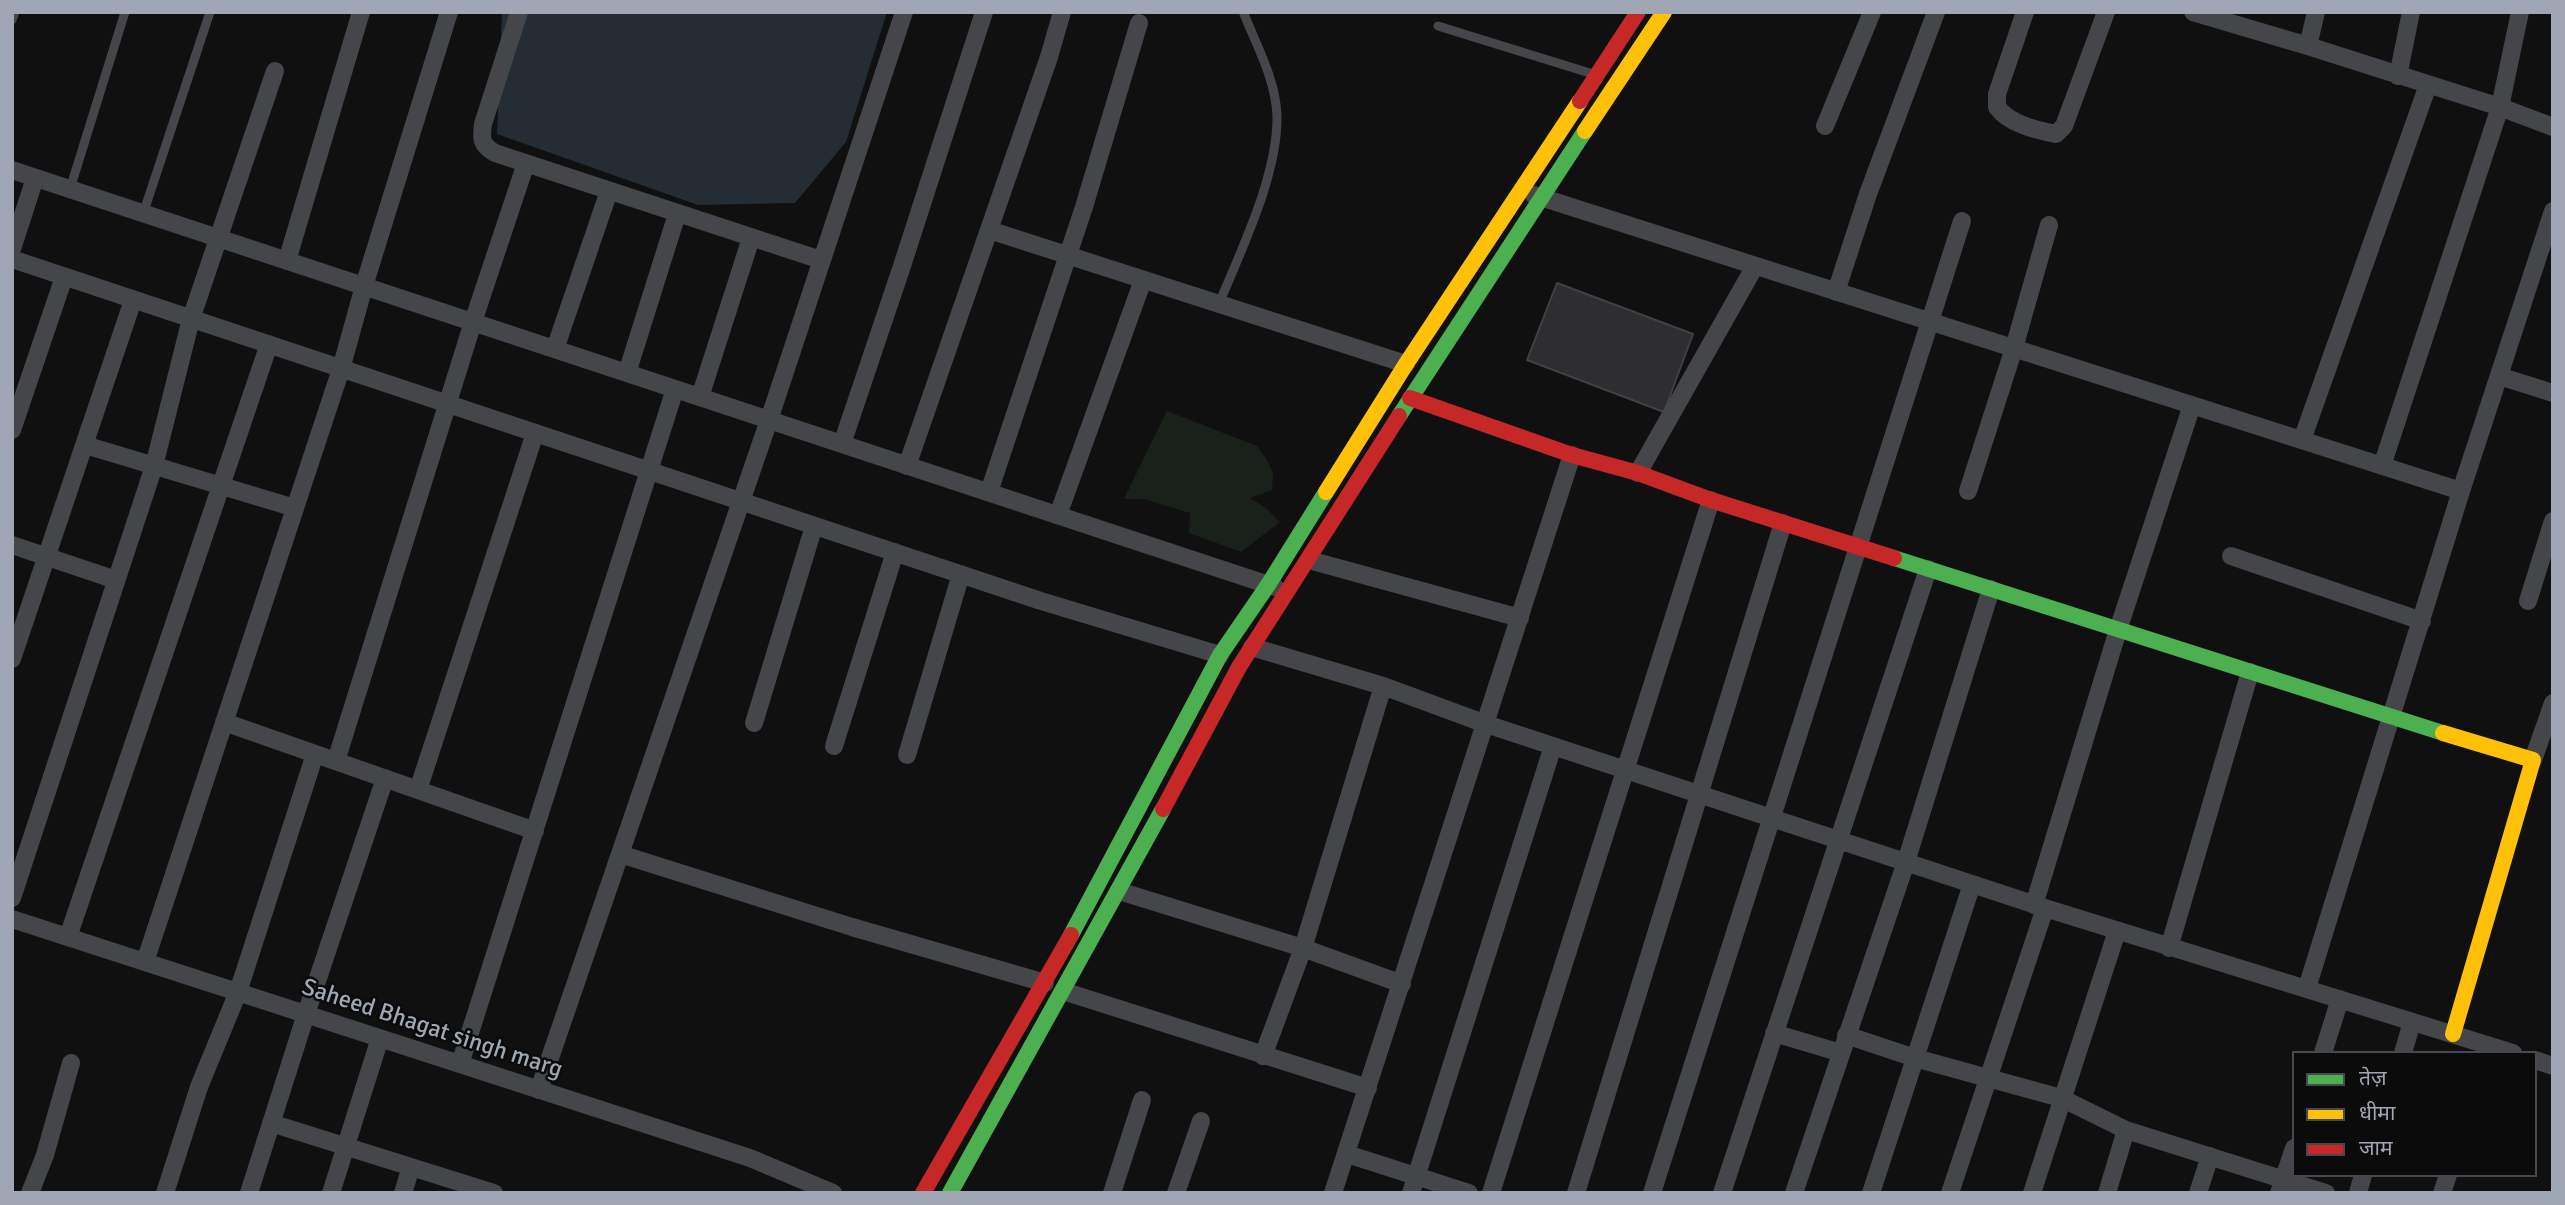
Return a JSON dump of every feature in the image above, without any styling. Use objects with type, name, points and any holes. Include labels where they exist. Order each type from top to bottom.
[{"type":"main road","points":[[923,1193],[1045,983],[1220,655],[1637,12]]},
{"type":"main road","points":[[950,1193],[1119,891],[1239,667],[1540,197],[1664,12]]},
{"type":"main road","points":[[1410,398],[1572,455],[1639,473],[1711,500],[2391,718],[2533,760],[2453,1034]]},
{"type":"street","points":[[287,261],[361,12]]},
{"type":"street","points":[[145,962],[341,369],[449,12]]},
{"type":"street","points":[[519,12],[483,124],[481,139],[485,148],[821,260]]},
{"type":"street","points":[[539,1090],[741,501],[904,12]]},
{"type":"street","points":[[842,444],[984,12]]},
{"type":"street","points":[[907,466],[1049,57],[1062,12]]},
{"type":"street","points":[[1825,126],[1872,12]]},
{"type":"street","points":[[1836,292],[1868,194],[1936,12]]},
{"type":"street","points":[[2025,12],[1997,94],[1997,107],[2008,117],[2036,130],[2056,134],[2063,126],[2106,12]]},
{"type":"street","points":[[2308,46],[2316,12]]},
{"type":"street","points":[[2398,76],[2412,12]]},
{"type":"street","points":[[2382,466],[2500,107],[2520,12]]},
{"type":"street","points":[[2200,13],[2500,107],[2553,127]]},
{"type":"street","points":[[989,492],[1068,255],[1139,23]]},
{"type":"street","points":[[12,898],[154,466],[191,319],[275,71]]},
{"type":"street","points":[[2302,440],[2428,85]]},
{"type":"street","points":[[336,761],[473,322],[526,163]]},
{"type":"street","points":[[12,170],[1289,592]]},
{"type":"street","points":[[12,249],[35,178]]},
{"type":"street","points":[[555,349],[609,191]]},
{"type":"street","points":[[1520,191],[2461,491]]},
{"type":"street","points":[[2307,988],[2461,491],[2553,211]]},
{"type":"street","points":[[627,373],[677,214]]},
{"type":"street","points":[[1652,1193],[1962,221]]},
{"type":"street","points":[[1968,491],[2014,348],[2049,226]]},
{"type":"street","points":[[989,230],[1406,365]]},
{"type":"street","points":[[700,397],[751,237]]},
{"type":"street","points":[[12,259],[961,575],[1220,655]]},
{"type":"street","points":[[1639,473],[1755,266]]},
{"type":"street","points":[[12,430],[64,277]]},
{"type":"street","points":[[1058,515],[1143,280]]},
{"type":"street","points":[[12,659],[133,300]]},
{"type":"street","points":[[68,937],[269,344]]},
{"type":"street","points":[[2499,376],[2553,393]]},
{"type":"street","points":[[460,1064],[675,389]]},
{"type":"street","points":[[1950,1193],[2040,906],[2118,630],[2192,405]]},
{"type":"street","points":[[418,790],[535,433]]},
{"type":"street","points":[[85,445],[295,508]]},
{"type":"street","points":[[1334,1193],[1572,455]]},
{"type":"street","points":[[1491,1193],[1711,500]]},
{"type":"street","points":[[2528,601],[2553,522]]},
{"type":"street","points":[[1576,1193],[1783,523]]},
{"type":"street","points":[[754,723],[814,526]]},
{"type":"street","points":[[12,545],[117,580]]},
{"type":"street","points":[[834,746],[895,552]]},
{"type":"street","points":[[2231,556],[2422,621]]},
{"type":"street","points":[[1310,560],[1520,618]]},
{"type":"street","points":[[1722,1193],[1928,569]]},
{"type":"street","points":[[907,755],[961,575]]},
{"type":"street","points":[[1794,1193],[1906,862],[1991,589]]},
{"type":"street","points":[[1252,647],[1383,686],[1486,724],[1972,884],[2169,948],[2453,1034],[2491,1049]]},
{"type":"street","points":[[2169,948],[2250,672]]},
{"type":"street","points":[[1263,1056],[1303,948],[1383,686]]},
{"type":"street","points":[[2533,760],[2553,703]]},
{"type":"street","points":[[225,722],[535,831]]},
{"type":"street","points":[[1411,1193],[1553,746]]},
{"type":"street","points":[[165,1193],[199,1087],[237,992],[315,754]]},
{"type":"street","points":[[249,1193],[385,778]]},
{"type":"street","points":[[620,854],[852,927],[1045,983]]},
{"type":"street","points":[[1871,1193],[1972,884]]},
{"type":"street","points":[[1119,891],[1303,948],[1402,984]]},
{"type":"street","name":"Saheed Bhagat singh marg","points":[[12,919],[750,1158],[833,1193]]},
{"type":"street","points":[[2032,1193],[2117,931]]},
{"type":"street","points":[[1063,991],[1368,1088]]},
{"type":"street","points":[[2324,1051],[2340,999]]},
{"type":"street","points":[[2404,1051],[2413,1022]]},
{"type":"street","points":[[1774,1033],[1841,1054]]},
{"type":"street","points":[[1846,1035],[1915,1058],[2062,1098],[2126,1130],[2210,1156],[2282,1186],[2326,1193]]},
{"type":"street","points":[[331,1193],[380,1038]]},
{"type":"street","points":[[30,1193],[45,1155],[71,1063]]},
{"type":"street","points":[[1112,1193],[1142,1100]]},
{"type":"street","points":[[1177,1193],[1201,1122]]},
{"type":"street","points":[[271,1123],[491,1192]]},
{"type":"street","points":[[2106,1193],[2126,1130]]},
{"type":"street","points":[[1347,1154],[1417,1174],[1469,1193]]},
{"type":"street","points":[[2282,1186],[2292,1154]]},
{"type":"street","points":[[2198,1193],[2210,1156]]},
{"type":"street","points":[[403,1193],[411,1167]]},
{"type":"lane","points":[[12,20],[15,12]]},
{"type":"lane","points":[[70,189],[125,12]]},
{"type":"lane","points":[[143,214],[210,12]]},
{"type":"lane","points":[[1219,304],[1259,203],[1274,147],[1277,115],[1269,74],[1244,14]]},
{"type":"lane","points":[[1438,26],[1596,75]]},
{"type":"shaded area","points":[[502,12],[887,12],[846,142],[795,203],[698,205],[497,134]]},
{"type":"shaded area","points":[[1167,411],[1257,446],[1267,460],[1273,473],[1272,490],[1250,498],[1266,508],[1280,522],[1241,552],[1189,533],[1190,513],[1144,499],[1124,499]]},
{"type":"building","points":[[1557,283],[1693,334],[1664,412],[1527,360]]},
{"type":"traffic: fast","points":[[1399,416],[1585,131]]},
{"type":"traffic: fast","points":[[1071,935],[1220,655],[1326,492]]},
{"type":"traffic: fast","points":[[1894,558],[2443,733]]},
{"type":"traffic: fast","points":[[950,1193],[1163,809]]},
{"type":"traffic: slow","points":[[1585,131],[1664,12]]},
{"type":"traffic: slow","points":[[1326,492],[1406,364],[1580,101]]},
{"type":"traffic: slow","points":[[2443,733],[2533,760],[2453,1034]]},
{"type":"traffic: jam","points":[[1580,101],[1638,12]]},
{"type":"traffic: jam","points":[[1410,398],[1572,455],[1638,473],[1711,500],[1894,558]]},
{"type":"traffic: jam","points":[[1163,809],[1239,667],[1399,416]]},
{"type":"traffic: jam","points":[[923,1193],[1071,935]]}]
